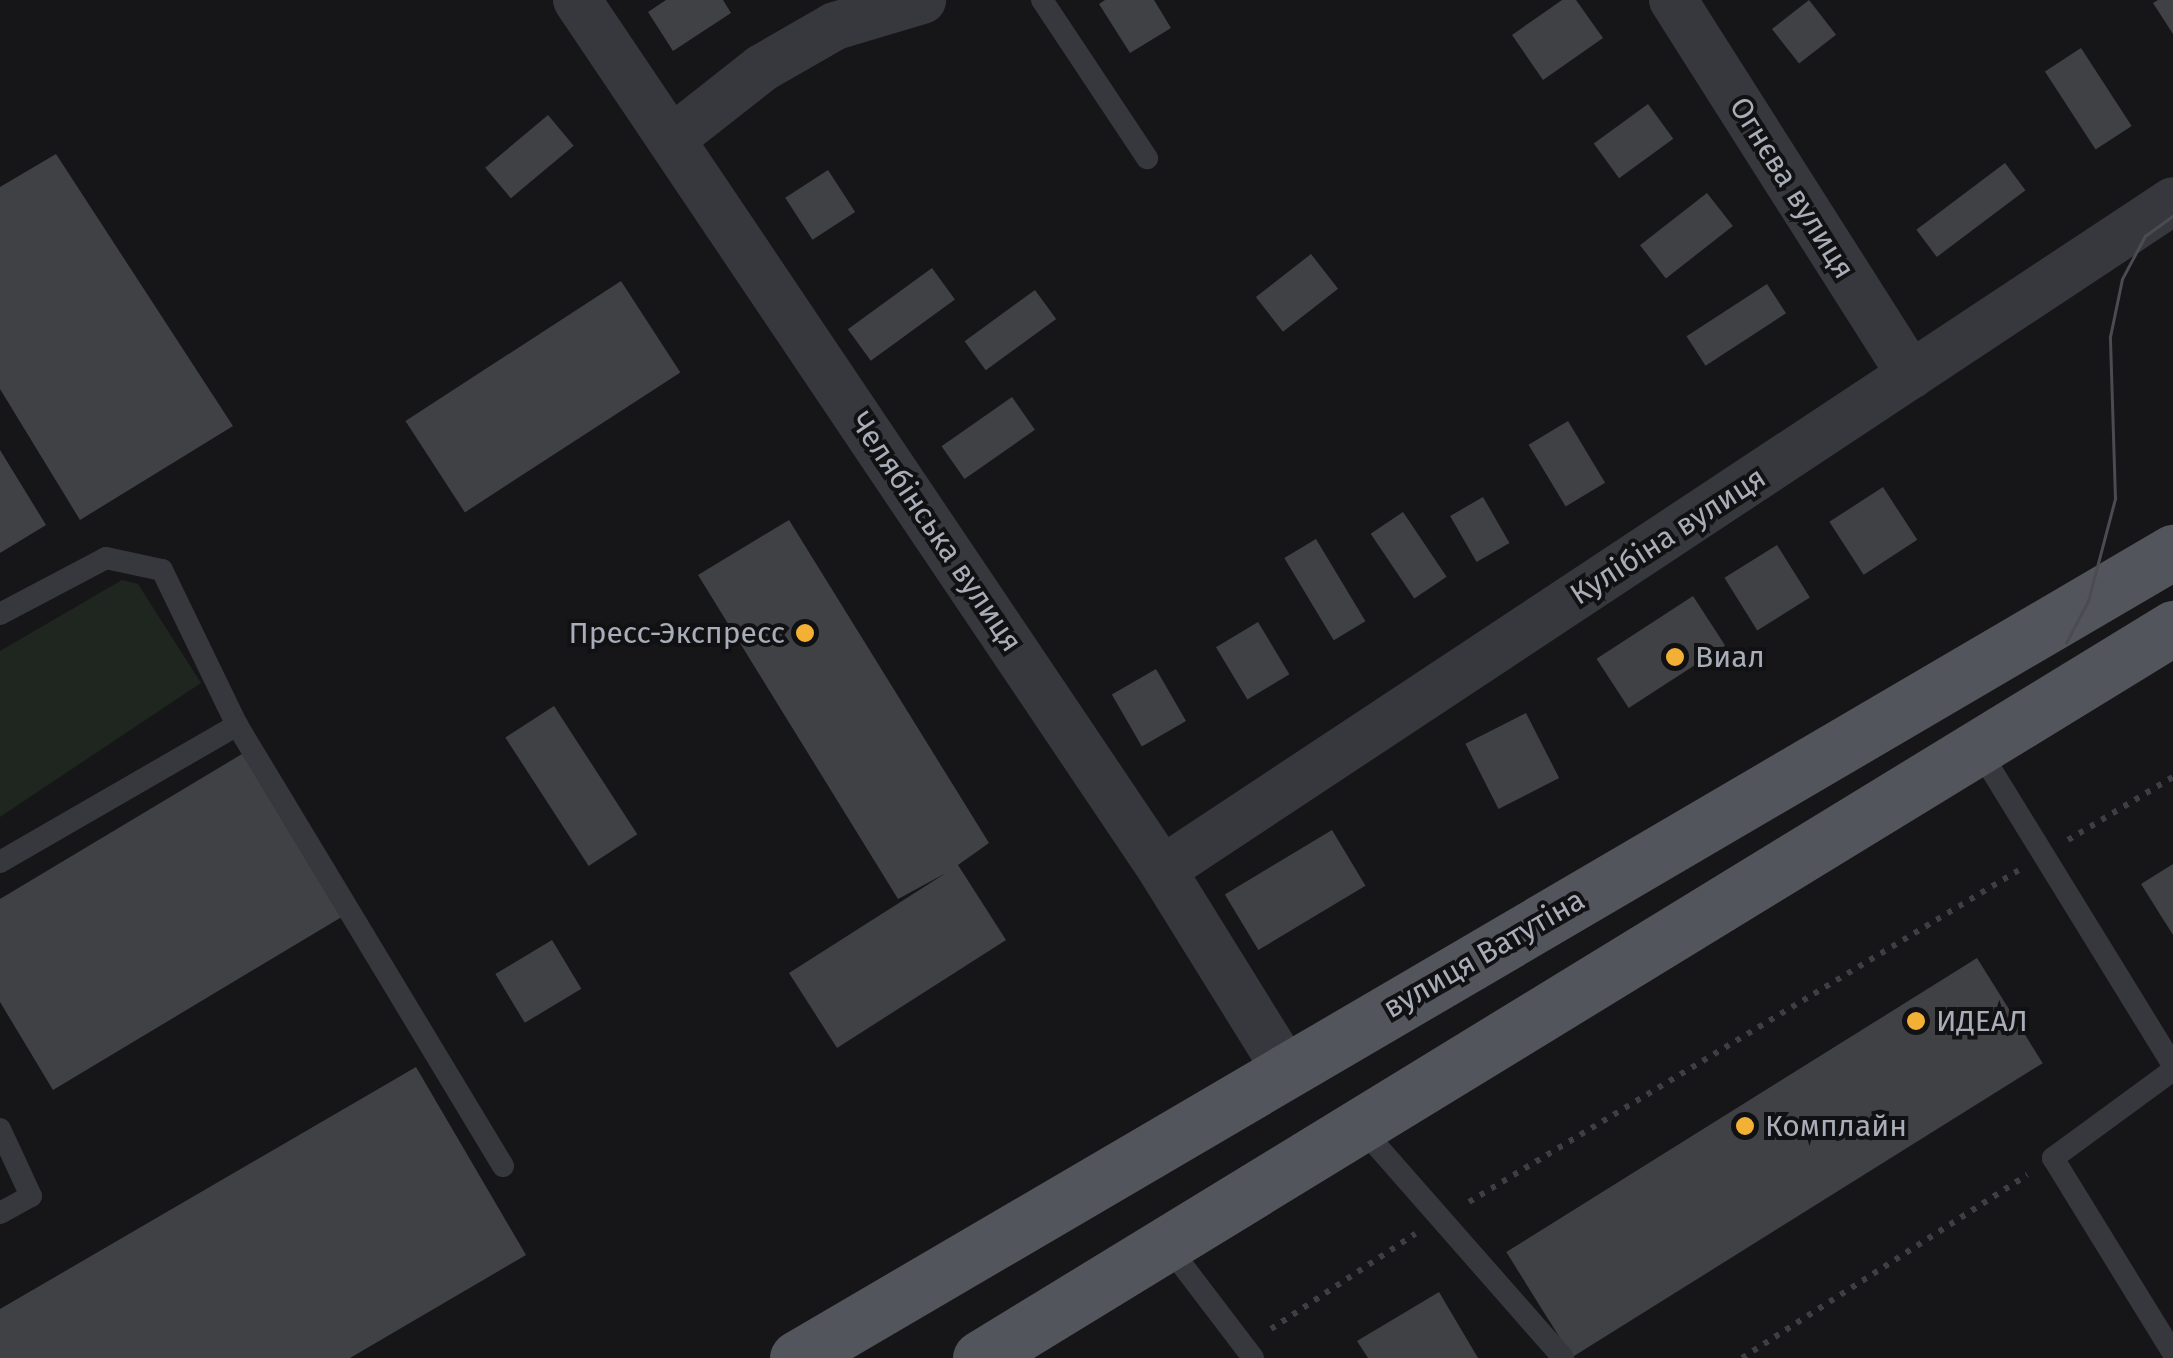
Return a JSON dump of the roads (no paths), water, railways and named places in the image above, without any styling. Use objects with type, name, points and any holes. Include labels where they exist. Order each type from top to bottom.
[{"type":"main road","name":"вулиця Ватутіна","points":[[797,1358],[2173,552]]},
{"type":"main road","points":[[980,1358],[1363,1130],[1976,746],[2173,628]]},
{"type":"street","name":"Челябінська вулиця","points":[[577,0],[674,138],[1162,870],[1286,1070]]},
{"type":"street","points":[[674,138],[762,68],[835,26],[922,0]]},
{"type":"street","name":"Огнєва вулиця","points":[[1673,0],[1912,376]]},
{"type":"street","name":"Кулібіна вулиця","points":[[1162,870],[2173,201]]},
{"type":"lane","points":[[1042,0],[1147,158]]},
{"type":"lane","points":[[0,614],[106,558],[162,570],[237,725],[503,1166]]},
{"type":"lane","points":[[0,862],[237,725]]},
{"type":"lane","points":[[1976,746],[2173,1067],[2053,1158],[2173,1353]]},
{"type":"lane","points":[[0,1129],[31,1196],[0,1214]]},
{"type":"lane","points":[[1363,1130],[1563,1358]]},
{"type":"lane","points":[[1167,1245],[1249,1352]]},
{"type":"tram line","points":[[2066,643],[2088,601],[2115,499],[2110,337],[2122,279],[2145,236],[2173,216]]},
{"type":"place","name":"Пресс-Экспресс","points":[[805,633]]},
{"type":"place","name":"Виал","points":[[1675,657]]},
{"type":"place","name":"ИДЕАЛ","points":[[1916,1021]]},
{"type":"place","name":"Комплайн","points":[[1745,1126]]}]
